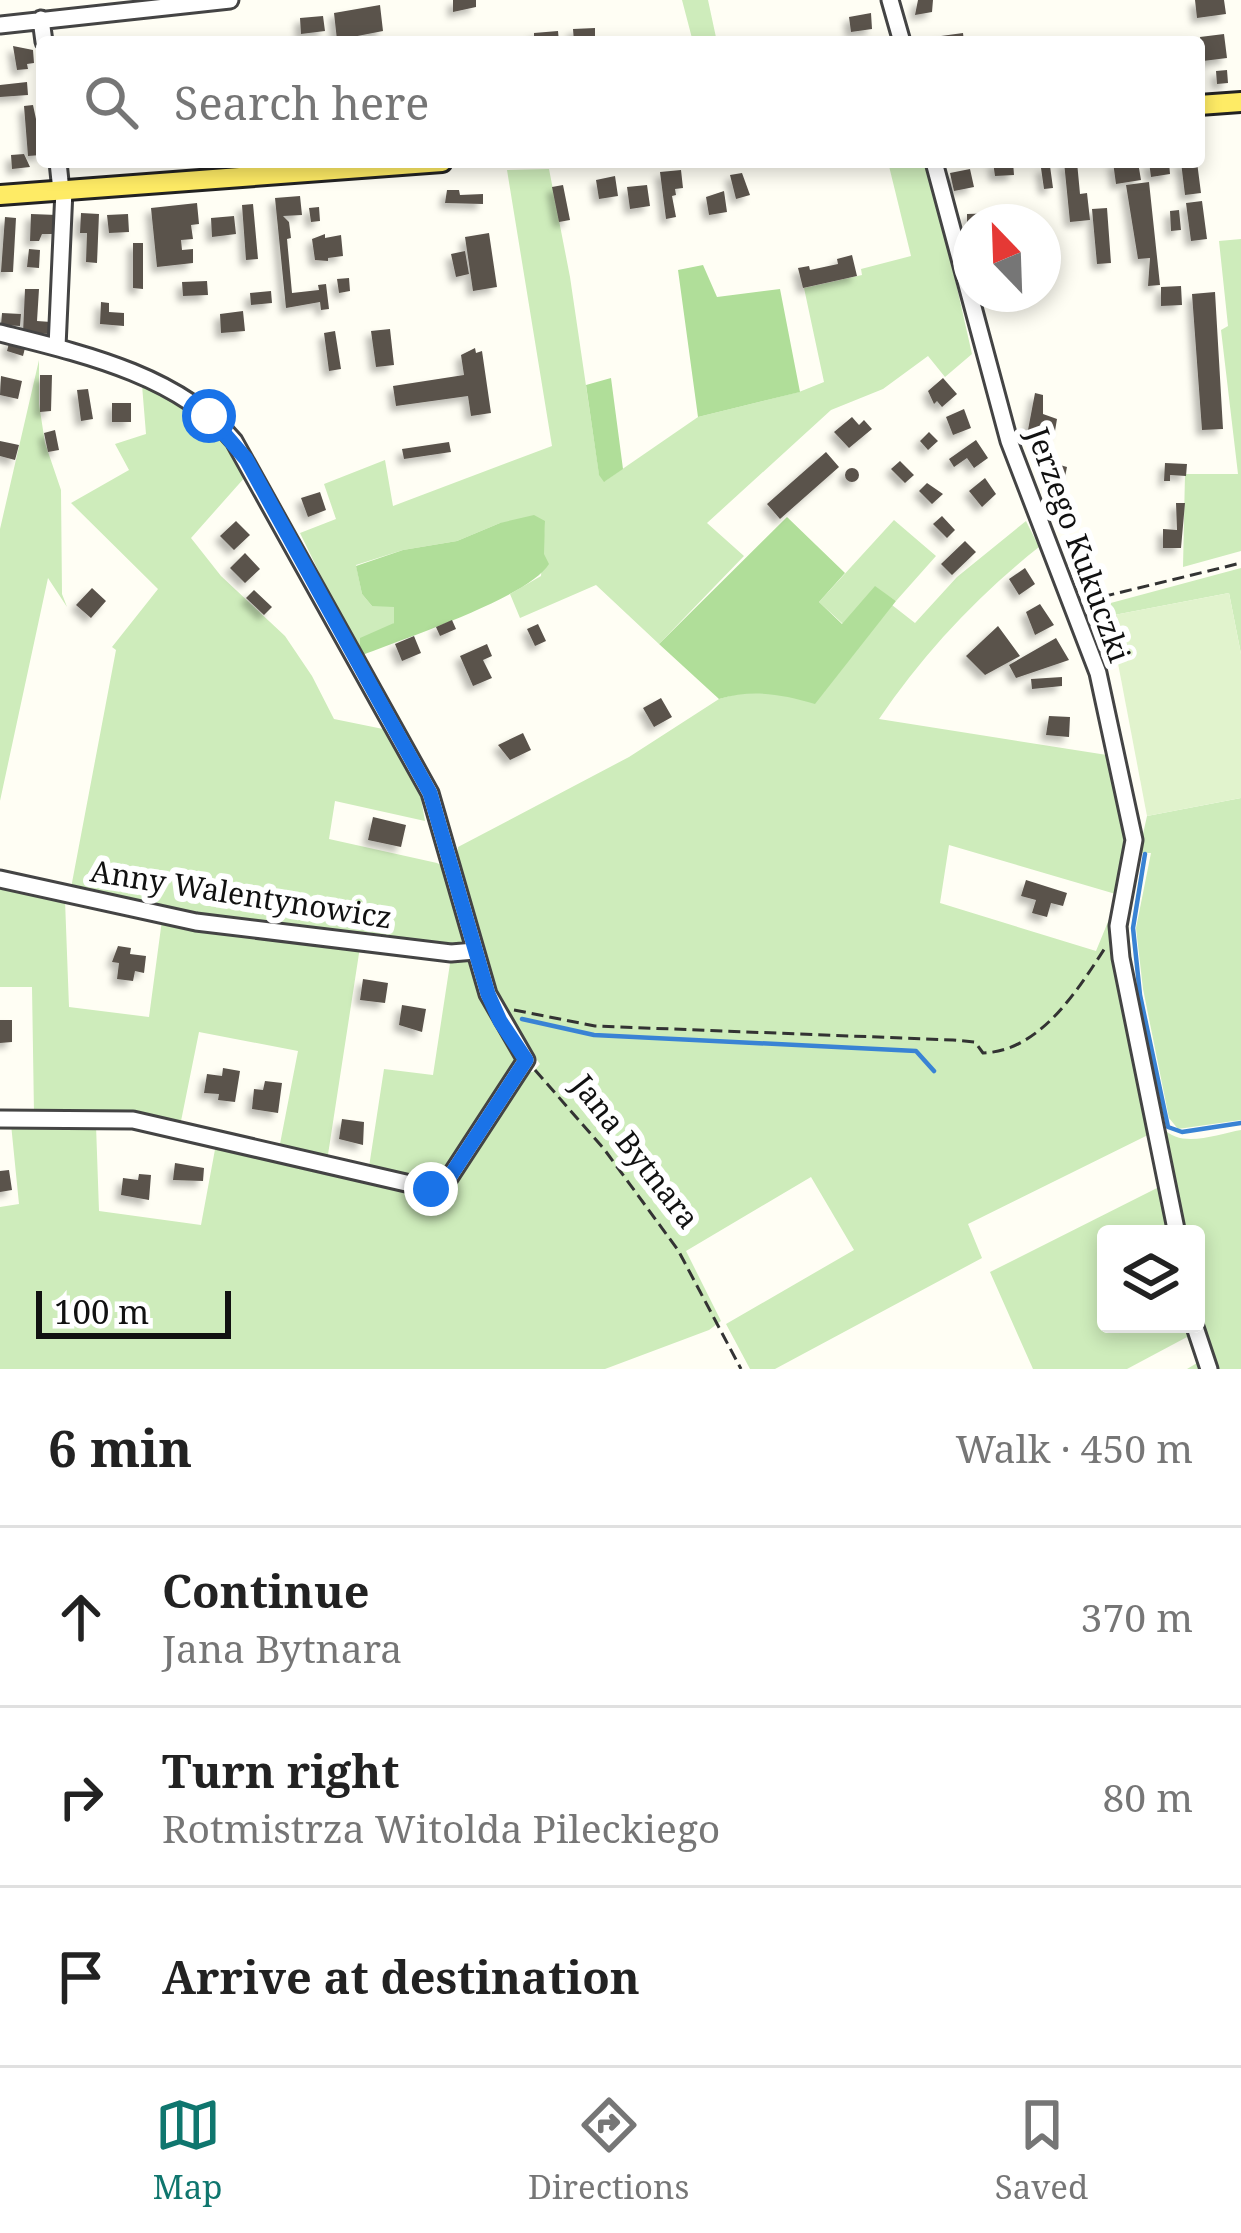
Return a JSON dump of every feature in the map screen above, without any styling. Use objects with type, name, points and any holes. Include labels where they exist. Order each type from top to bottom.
[{"type":"main road","points":[[1205,105],[1241,102]]},
{"type":"main road","points":[[0,195],[364,168]]},
{"type":"street","points":[[0,25],[230,0]]},
{"type":"street","points":[[890,0],[900,36]]},
{"type":"street","points":[[41,19],[43,36]]},
{"type":"street","points":[[58,347],[63,191],[59,168]]},
{"type":"street","name":"Jerzego Kukuczki","points":[[936,168],[1010,441],[1098,673],[1134,840],[1118,926],[1176,1225]]},
{"type":"street","points":[[0,333],[58,347],[177,395],[209,416],[234,442],[430,793],[493,1007],[526,1060],[449,1178],[431,1189],[133,1120],[0,1119]]},
{"type":"street","name":"Anny Walentynowicz","points":[[0,879],[196,922],[451,953],[475,951]]},
{"type":"street","points":[[1197,1333],[1209,1369]]},
{"type":"path","points":[[1072,604],[1241,563]]},
{"type":"path","points":[[493,1007],[595,1025],[975,1042],[983,1053],[998,1053],[1018,1044],[1058,1013],[1118,926]]},
{"type":"path","name":"Jana Bytnara","points":[[526,1060],[604,1149],[678,1250],[741,1369]]},
{"type":"green space","points":[[682,0],[708,0],[716,36],[691,36]]},
{"type":"green space","points":[[889,168],[930,168],[953,270],[953,312],[962,312],[972,354],[945,377],[928,356],[883,389],[831,410],[707,523],[744,556],[659,644],[596,585],[520,618],[510,594],[541,576],[545,522],[500,523],[457,541],[403,550],[356,565],[362,594],[372,606],[394,606],[394,623],[360,656],[300,533],[336,519],[324,484],[385,460],[393,506],[552,446],[507,170],[549,169],[599,474],[605,481],[698,417],[824,382],[804,288],[862,275],[861,269],[911,256]]},
{"type":"green space","points":[[1241,239],[1241,551],[1183,567],[1185,474],[1238,474],[1221,330],[1228,326],[1219,241]]},
{"type":"green space","points":[[703,265],[717,297],[780,289],[800,392],[698,417],[678,270]]},
{"type":"green space","points":[[39,360],[45,443],[61,490],[62,594],[67,607],[48,578],[0,801],[0,529]]},
{"type":"green space","points":[[611,378],[623,469],[604,482],[599,475],[586,385]]},
{"type":"green space","points":[[142,385],[202,421],[226,445],[246,476],[191,538],[221,576],[285,636],[334,719],[388,730],[418,782],[425,821],[335,801],[329,839],[448,869],[466,939],[460,947],[183,915],[71,888],[116,650],[112,647],[158,589],[71,503],[129,470],[115,444],[146,434]]},
{"type":"green space","points":[[534,515],[545,521],[544,554],[549,564],[537,577],[491,604],[360,656],[360,638],[394,623],[394,607],[372,606],[362,594],[356,566],[403,550],[457,541]]},
{"type":"green space","points":[[787,517],[845,573],[819,602],[842,624],[875,586],[896,601],[815,704],[767,694],[719,699],[659,644]]},
{"type":"green space","points":[[894,520],[936,556],[896,601],[875,587],[843,624],[819,602]]},
{"type":"green space","points":[[1026,521],[1039,547],[952,627],[879,719],[1107,755],[1139,852],[1147,816],[1241,798],[1241,1120],[1178,1129],[1169,1118],[1136,928],[1151,853],[1140,853],[1128,925],[1135,993],[1163,1128],[1189,1139],[1241,1130],[1241,1369],[1187,1369],[1197,1363],[1187,1337],[1127,1369],[1033,1369],[990,1272],[1163,1185],[1150,1134],[968,1224],[982,1258],[775,1369],[750,1369],[726,1324],[854,1250],[811,1177],[686,1251],[721,1321],[709,1330],[605,1369],[0,1369],[0,1207],[19,1204],[11,1124],[96,1125],[99,1211],[201,1225],[216,1144],[431,1193],[524,1073],[540,1064],[498,1007],[457,866],[458,847],[629,757],[719,699],[744,692],[781,694],[815,703],[892,605],[915,623],[957,577]],"holes":[[[949,845],[1119,895],[1096,951],[940,903]]]},
{"type":"green space","points":[[1241,568],[1241,654],[1229,593],[1109,616],[1107,604]]},
{"type":"green space","points":[[1229,593],[1241,654],[1241,798],[1147,816],[1109,616]]},
{"type":"green space","points":[[0,883],[65,900],[69,1007],[149,1017],[162,920],[360,947],[327,1161],[279,1149],[298,1051],[199,1032],[180,1126],[34,1113],[32,987],[0,987]]},
{"type":"green space","points":[[451,957],[471,961],[494,1021],[517,1063],[445,1177],[427,1186],[369,1167],[384,1069],[433,1075]]},
{"type":"building","points":[[453,0],[476,0],[476,7],[453,12]]},
{"type":"building","points":[[918,0],[933,0],[932,12],[915,15]]},
{"type":"building","points":[[1195,0],[1224,0],[1226,14],[1197,18]]},
{"type":"building","points":[[380,5],[383,31],[337,36],[334,13]]},
{"type":"building","points":[[871,13],[872,29],[851,32],[849,17]]},
{"type":"building","points":[[323,16],[325,31],[301,34],[300,18]]},
{"type":"building","points":[[595,28],[595,36],[574,36],[573,29]]},
{"type":"building","points":[[558,31],[558,36],[534,36]]},
{"type":"building","points":[[1224,34],[1227,58],[1205,61],[1205,36]]},
{"type":"building","points":[[13,46],[33,50],[34,63],[27,64],[28,69],[17,70]]},
{"type":"building","points":[[1227,70],[1228,83],[1217,84],[1216,71]]},
{"type":"building","points":[[27,82],[28,95],[0,97],[0,85]]},
{"type":"building","points":[[33,105],[36,155],[28,156],[24,106]]},
{"type":"building","points":[[24,154],[30,167],[12,169],[11,155]]},
{"type":"building","points":[[994,168],[1013,168],[1014,175],[995,176]]},
{"type":"building","points":[[1041,168],[1050,168],[1053,188],[1044,189]]},
{"type":"building","points":[[1065,168],[1078,168],[1080,194],[1087,193],[1090,220],[1070,222]]},
{"type":"building","points":[[1114,168],[1139,168],[1141,180],[1116,184]]},
{"type":"building","points":[[1150,168],[1170,168],[1170,174],[1151,177]]},
{"type":"building","points":[[1182,168],[1198,168],[1201,193],[1185,195]]},
{"type":"building","points":[[970,169],[974,187],[954,191],[950,173]]},
{"type":"building","points":[[681,170],[683,188],[675,189],[672,196],[676,217],[666,219],[660,172]]},
{"type":"building","points":[[742,173],[750,195],[736,199],[730,175]]},
{"type":"building","points":[[615,176],[618,196],[599,199],[596,180]]},
{"type":"building","points":[[1149,182],[1160,285],[1148,286],[1150,258],[1138,259],[1126,185]]},
{"type":"building","points":[[563,185],[570,220],[559,222],[552,187]]},
{"type":"building","points":[[647,185],[650,206],[630,209],[627,187]]},
{"type":"building","points":[[447,190],[483,194],[483,204],[445,203]]},
{"type":"building","points":[[724,191],[727,212],[709,215],[706,197]]},
{"type":"building","points":[[300,196],[302,215],[283,216],[291,238],[287,239],[292,293],[319,290],[318,285],[326,284],[329,309],[321,310],[320,302],[286,308],[275,198]]},
{"type":"building","points":[[1202,201],[1207,239],[1191,241],[1186,203]]},
{"type":"building","points":[[197,203],[199,224],[191,225],[193,239],[181,240],[182,250],[193,249],[193,263],[157,267],[151,208]]},
{"type":"building","points":[[253,204],[258,259],[246,260],[242,205]]},
{"type":"building","points":[[319,207],[320,221],[311,222],[309,208]]},
{"type":"building","points":[[1107,208],[1111,263],[1097,264],[1092,209]]},
{"type":"building","points":[[1179,210],[1181,230],[1171,231],[1170,211]]},
{"type":"building","points":[[81,213],[99,214],[97,263],[86,262],[87,233],[80,233]]},
{"type":"building","points":[[31,214],[57,215],[56,234],[42,234],[39,241],[30,241]]},
{"type":"building","points":[[128,214],[129,232],[109,233],[107,215]]},
{"type":"building","points":[[234,216],[236,234],[212,237],[211,218]]},
{"type":"building","points":[[5,217],[16,218],[13,272],[1,272]]},
{"type":"building","points":[[489,233],[497,287],[473,291],[465,237]]},
{"type":"building","points":[[325,234],[325,238],[341,235],[343,256],[315,260],[312,239]]},
{"type":"building","points":[[133,243],[143,243],[143,289],[133,288]]},
{"type":"building","points":[[29,249],[40,250],[39,268],[27,267]]},
{"type":"building","points":[[465,251],[469,274],[456,277],[451,254]]},
{"type":"building","points":[[852,255],[857,276],[803,288],[798,268],[838,264],[837,259]]},
{"type":"building","points":[[349,278],[350,291],[339,293],[337,279]]},
{"type":"building","points":[[207,281],[208,295],[183,296],[182,282]]},
{"type":"building","points":[[1181,286],[1182,305],[1161,306],[1161,287]]},
{"type":"building","points":[[25,289],[39,289],[37,321],[51,322],[50,334],[23,333]]},
{"type":"building","points":[[271,291],[272,303],[251,305],[250,293]]},
{"type":"building","points":[[1215,292],[1223,429],[1202,430],[1192,294]]},
{"type":"building","points":[[101,302],[109,303],[109,312],[124,313],[124,326],[100,324]]},
{"type":"building","points":[[243,311],[245,331],[221,333],[220,314]]},
{"type":"building","points":[[2,313],[21,314],[20,326],[1,325]]},
{"type":"building","points":[[390,329],[394,365],[376,367],[371,331]]},
{"type":"building","points":[[335,331],[341,369],[329,371],[324,333]]},
{"type":"building","points":[[10,339],[26,344],[23,356],[7,351]]},
{"type":"building","points":[[475,348],[476,353],[482,351],[491,413],[471,416],[468,396],[396,406],[393,386],[464,375],[461,355]]},
{"type":"building","points":[[40,375],[52,375],[51,411],[40,412]]},
{"type":"building","points":[[1,376],[22,381],[18,399],[0,395]]},
{"type":"building","points":[[943,378],[957,394],[942,407],[937,401],[934,404],[928,391]]},
{"type":"building","points":[[88,389],[93,419],[81,421],[77,390]]},
{"type":"building","points":[[1035,393],[1043,395],[1043,414],[1057,419],[1054,437],[1028,430]]},
{"type":"building","points":[[112,403],[131,403],[131,422],[112,422]]},
{"type":"building","points":[[964,409],[971,428],[953,435],[946,417]]},
{"type":"building","points":[[852,417],[859,425],[864,420],[872,429],[849,448],[834,432]]},
{"type":"building","points":[[55,430],[59,450],[48,452],[44,433]]},
{"type":"building","points":[[929,432],[938,441],[928,450],[920,441]]},
{"type":"building","points":[[976,440],[988,458],[974,468],[967,458],[954,467],[949,459]]},
{"type":"building","points":[[0,441],[19,445],[15,460],[0,456]]},
{"type":"building","points":[[449,442],[451,452],[404,459],[402,449]]},
{"type":"building","points":[[826,452],[839,467],[780,519],[767,504]]},
{"type":"building","points":[[900,461],[914,475],[905,483],[891,469]]},
{"type":"building","points":[[1053,463],[1067,467],[1063,486],[1049,482]]},
{"type":"building","points":[[1165,463],[1187,464],[1186,476],[1170,475],[1170,481],[1164,481]]},
{"type":"building","points":[[852,468],[859,475],[852,482],[845,475]]},
{"type":"building","points":[[985,478],[996,494],[982,507],[969,491]]},
{"type":"building","points":[[927,483],[943,494],[932,504],[919,491]]},
{"type":"building","points":[[320,492],[326,510],[308,517],[301,498]]},
{"type":"building","points":[[1176,503],[1185,503],[1181,548],[1163,548],[1163,529],[1177,530]]},
{"type":"building","points":[[942,516],[955,530],[947,538],[933,524]]},
{"type":"building","points":[[236,521],[250,535],[234,550],[220,536]]},
{"type":"building","points":[[965,541],[976,552],[952,575],[941,564]]},
{"type":"building","points":[[245,553],[260,569],[245,583],[230,568]]},
{"type":"building","points":[[1025,568],[1035,584],[1019,595],[1009,579]]},
{"type":"building","points":[[92,588],[106,601],[91,618],[76,605]]},
{"type":"building","points":[[254,590],[272,607],[264,615],[246,598]]},
{"type":"building","points":[[1040,604],[1054,625],[1035,635],[1026,612]]},
{"type":"building","points":[[452,620],[456,629],[440,636],[436,627]]},
{"type":"building","points":[[538,624],[546,641],[535,646],[527,629]]},
{"type":"building","points":[[998,626],[1020,656],[985,675],[966,656]]},
{"type":"building","points":[[414,636],[421,653],[402,661],[395,644]]},
{"type":"building","points":[[1056,638],[1069,660],[1016,678],[1009,665]]},
{"type":"building","points":[[487,644],[492,656],[483,660],[492,678],[473,686],[460,656]]},
{"type":"building","points":[[1062,677],[1062,686],[1032,689],[1031,679]]},
{"type":"building","points":[[661,698],[672,717],[654,727],[643,708]]},
{"type":"building","points":[[1049,716],[1070,717],[1069,737],[1046,735]]},
{"type":"building","points":[[523,733],[531,750],[510,760],[498,745]]},
{"type":"building","points":[[373,817],[406,825],[401,847],[368,840]]},
{"type":"building","points":[[1026,880],[1067,893],[1063,906],[1051,903],[1047,917],[1032,913],[1036,900],[1021,896]]},
{"type":"building","points":[[118,946],[146,956],[144,973],[135,971],[133,981],[117,979],[119,963],[112,962]]},
{"type":"building","points":[[363,979],[388,983],[385,1003],[360,1000]]},
{"type":"building","points":[[402,1005],[426,1009],[422,1032],[399,1025]]},
{"type":"building","points":[[0,1020],[12,1020],[12,1042],[0,1043]]},
{"type":"building","points":[[223,1068],[240,1071],[235,1102],[204,1093],[207,1074],[222,1076]]},
{"type":"building","points":[[265,1081],[282,1083],[278,1113],[252,1109],[254,1089],[263,1090]]},
{"type":"building","points":[[342,1119],[364,1122],[363,1145],[339,1139]]},
{"type":"building","points":[[175,1163],[204,1168],[203,1181],[173,1180]]},
{"type":"building","points":[[9,1170],[12,1190],[0,1192],[0,1171]]},
{"type":"building","points":[[139,1174],[151,1175],[149,1200],[121,1195],[123,1178],[138,1180]]},
{"type":"waterway","points":[[1145,854],[1133,928],[1140,995],[1168,1127],[1182,1132],[1241,1123]]},
{"type":"waterway","points":[[522,1019],[594,1035],[916,1051],[934,1071]]},
{"type":"route","points":[[209,416],[246,459],[430,793],[488,994],[526,1060],[449,1178],[431,1189]]}]
